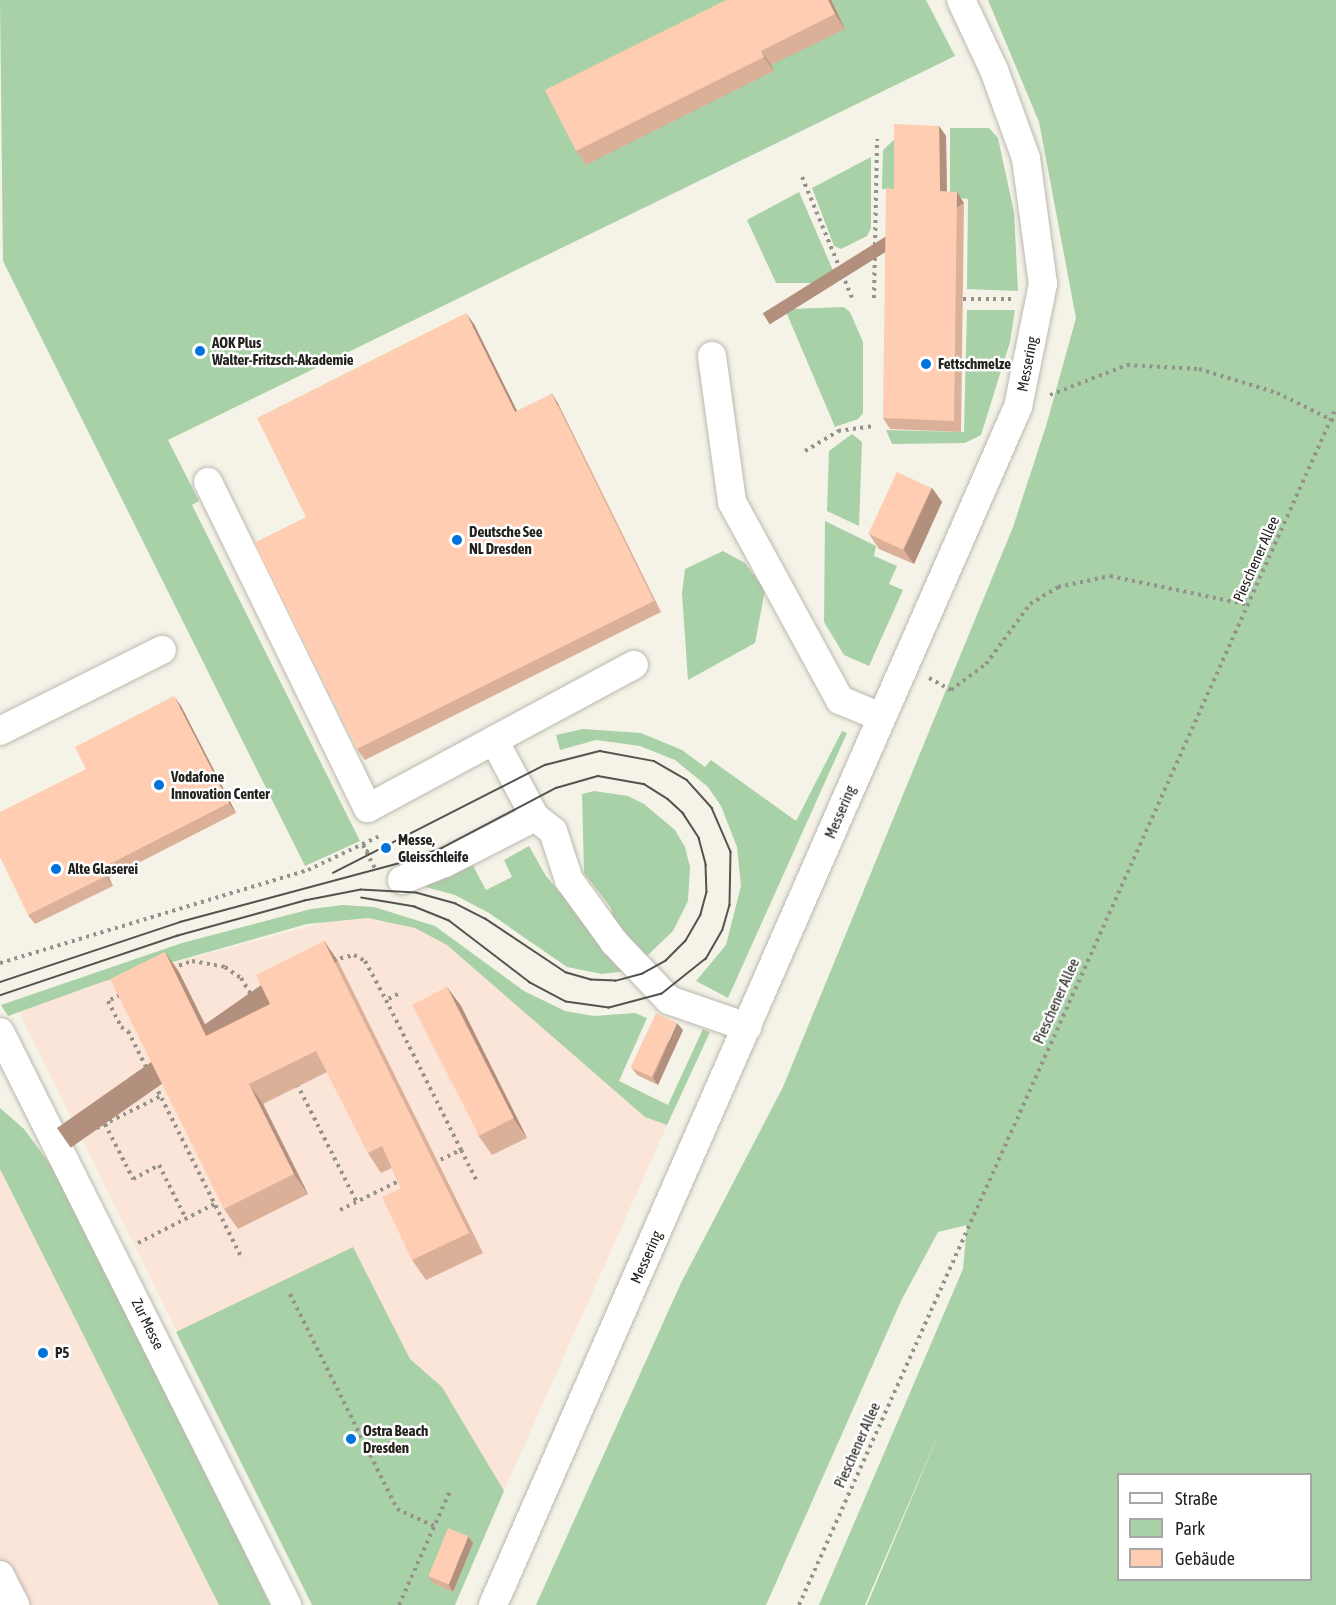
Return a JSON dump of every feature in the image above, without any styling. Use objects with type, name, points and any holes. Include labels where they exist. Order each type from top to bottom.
[{"type":"street","name":"Messering","points":[[493,1605],[1018,407],[1043,284],[1026,158],[994,70],[961,0]]},
{"type":"street","points":[[712,356],[732,502],[840,700],[881,717]]},
{"type":"street","points":[[208,482],[368,808],[634,665]]},
{"type":"street","points":[[0,731],[162,650]]},
{"type":"street","points":[[494,740],[535,817],[553,831],[569,880],[601,924],[662,994],[669,1000],[747,1027]]},
{"type":"street","points":[[402,880],[445,863],[535,817]]},
{"type":"street","name":"Zur Messe","points":[[4,1049],[59,1147],[288,1605]]},
{"type":"street","points":[[0,1575],[15,1605]]},
{"type":"path","points":[[874,298],[878,139]]},
{"type":"path","points":[[802,177],[852,298]]},
{"type":"path","points":[[963,299],[1040,300]]},
{"type":"path","points":[[1018,407],[1127,365],[1199,369],[1277,393],[1330,422],[1336,422]]},
{"type":"path","name":"Pieschener Allee","points":[[799,1605],[1336,408]]},
{"type":"path","points":[[805,451],[838,431],[874,426]]},
{"type":"path","points":[[904,665],[951,690],[986,664],[1030,604],[1058,587],[1110,576],[1249,605]]},
{"type":"path","points":[[0,963],[308,870],[384,834]]},
{"type":"path","points":[[366,852],[372,849]]},
{"type":"path","points":[[331,961],[354,955],[365,961],[476,1179]]},
{"type":"path","points":[[167,970],[192,961],[225,967],[241,978],[265,1020]]},
{"type":"path","points":[[255,999],[274,990]]},
{"type":"path","points":[[128,991],[108,1001],[161,1096],[242,1258]]},
{"type":"path","points":[[386,1000],[399,994]]},
{"type":"path","points":[[292,1074],[356,1202]]},
{"type":"path","points":[[59,1147],[161,1096]]},
{"type":"path","points":[[105,1124],[133,1179],[159,1166],[186,1219]]},
{"type":"path","points":[[429,1166],[461,1150]]},
{"type":"path","points":[[339,1210],[409,1176]]},
{"type":"path","points":[[113,1255],[215,1204]]},
{"type":"path","points":[[290,1294],[397,1509],[434,1526]]},
{"type":"path","points":[[399,1605],[451,1489]]},
{"type":"shaded area","points":[[340,918],[368,918],[415,928],[447,945],[645,1117],[667,1125],[486,1531],[312,1605],[19,1012],[102,982]]},
{"type":"shaded area","name":"P5","points":[[0,1169],[219,1605],[0,1605]]},
{"type":"green space","name":"AOK Plus Walter-Fritzsch-Akademie","points":[[0,0],[926,0],[955,56],[168,440],[199,501],[192,505],[360,841],[305,866],[3,261]]},
{"type":"green space","points":[[988,0],[1336,0],[1336,1605],[867,1605],[941,1428],[865,1605],[819,1605],[963,1269],[967,1225],[938,1232],[901,1301],[766,1605],[536,1605],[681,1283],[783,1087],[1013,527],[1046,426],[1076,318],[1039,122]]},
{"type":"green space","points":[[950,128],[989,128],[998,138],[1014,212],[1018,291],[967,289],[968,199],[950,197]]},
{"type":"green space","points":[[897,137],[895,190],[882,189],[883,150]]},
{"type":"green space","points":[[871,157],[871,228],[867,236],[841,249],[834,246],[812,188]]},
{"type":"green space","points":[[799,192],[835,275],[830,283],[776,283],[747,220]]},
{"type":"green space","points":[[844,307],[850,312],[863,342],[863,413],[858,419],[835,427],[787,314],[790,309]]},
{"type":"green space","points":[[967,310],[1015,310],[1010,342],[981,435],[965,443],[892,444],[886,430],[964,432]]},
{"type":"green space","points":[[852,434],[862,442],[859,526],[827,511],[829,451]]},
{"type":"green space","points":[[825,521],[876,546],[874,556],[897,566],[889,584],[903,590],[869,666],[844,655],[824,622]]},
{"type":"green space","points":[[723,551],[745,563],[765,590],[755,643],[688,680],[682,593],[685,569]]},
{"type":"green space","points":[[583,729],[641,733],[682,750],[705,767],[711,760],[796,821],[842,731],[847,733],[728,998],[696,981],[726,945],[741,886],[737,847],[721,806],[708,787],[675,760],[640,746],[596,740],[560,750],[556,735]]},
{"type":"green space","points":[[594,791],[628,796],[644,804],[675,830],[685,847],[690,867],[688,901],[673,931],[648,955],[637,957],[614,926],[611,908],[584,873],[582,794]]},
{"type":"green space","points":[[529,846],[546,876],[626,971],[602,974],[567,967],[489,913],[455,895],[422,886],[470,860],[486,890],[512,877],[504,860]]},
{"type":"green space","points":[[343,905],[374,907],[435,926],[524,991],[565,1011],[594,1016],[635,1013],[647,1018],[619,1081],[668,1105],[703,1029],[710,1032],[667,1125],[645,1117],[447,945],[415,928],[368,918],[307,924],[102,982],[8,1016],[1,1005],[182,943],[311,909]]},
{"type":"green space","points":[[0,1108],[24,1129],[55,1171],[174,1403],[270,1605],[219,1605],[0,1169]]},
{"type":"green space","name":"Ostra Beach Dresden","points":[[353,1247],[410,1359],[442,1387],[504,1491],[455,1605],[312,1605],[176,1332]]},
{"type":"building","points":[[726,0],[828,0],[835,14],[761,51],[764,57],[576,151],[545,90]]},
{"type":"building","name":"Fettschmelze","points":[[894,124],[939,126],[940,191],[957,192],[954,421],[883,418],[886,188],[894,189]]},
{"type":"building","name":"Deutsche See NL Dresden","points":[[466,313],[515,412],[552,394],[654,601],[357,749],[254,543],[306,517],[257,418]]},
{"type":"building","points":[[897,472],[931,488],[903,550],[868,534]]},
{"type":"building","points":[[174,696],[229,803],[102,868],[106,876],[28,915],[0,857],[0,812],[86,769],[75,747]]},
{"type":"building","points":[[324,941],[469,1233],[412,1260],[382,1197],[401,1188],[382,1146],[368,1153],[316,1051],[249,1084],[294,1174],[224,1209],[110,979],[165,952],[206,1036],[270,1004],[256,975]]},
{"type":"building","points":[[447,987],[514,1118],[479,1136],[412,1005]]},
{"type":"building","points":[[656,1013],[677,1023],[651,1077],[631,1067]]},
{"type":"building","points":[[448,1528],[468,1536],[449,1584],[429,1576]]},
{"type":"tram line","points":[[333,873],[545,765],[600,751],[654,761],[687,780],[712,808],[731,852],[730,905],[723,930],[706,959],[662,994],[609,1008],[566,1002],[530,983],[449,921],[415,907],[362,898]]},
{"type":"tram line","points":[[0,982],[180,922],[404,862],[442,848],[556,788],[598,776],[644,784],[668,799],[683,813],[699,838],[706,865],[707,892],[701,915],[686,941],[666,961],[643,974],[616,981],[591,980],[566,973],[485,919],[456,904],[416,893],[361,890],[305,901],[178,936],[0,996]]},
{"type":"place","name":"AOK Plus Walter-Fritzsch-Akademie","points":[[200,351]]},
{"type":"place","name":"Fettschmelze","points":[[926,364]]},
{"type":"place","name":"Deutsche See NL Dresden","points":[[457,540]]},
{"type":"place","name":"Vodafone Innovation Center","points":[[159,785]]},
{"type":"place","name":"Messe, Gleisschleife","points":[[386,848]]},
{"type":"place","name":"Alte Glaserei","points":[[56,869]]},
{"type":"place","name":"P5","points":[[43,1353]]},
{"type":"place","name":"Ostra Beach Dresden","points":[[351,1439]]}]
